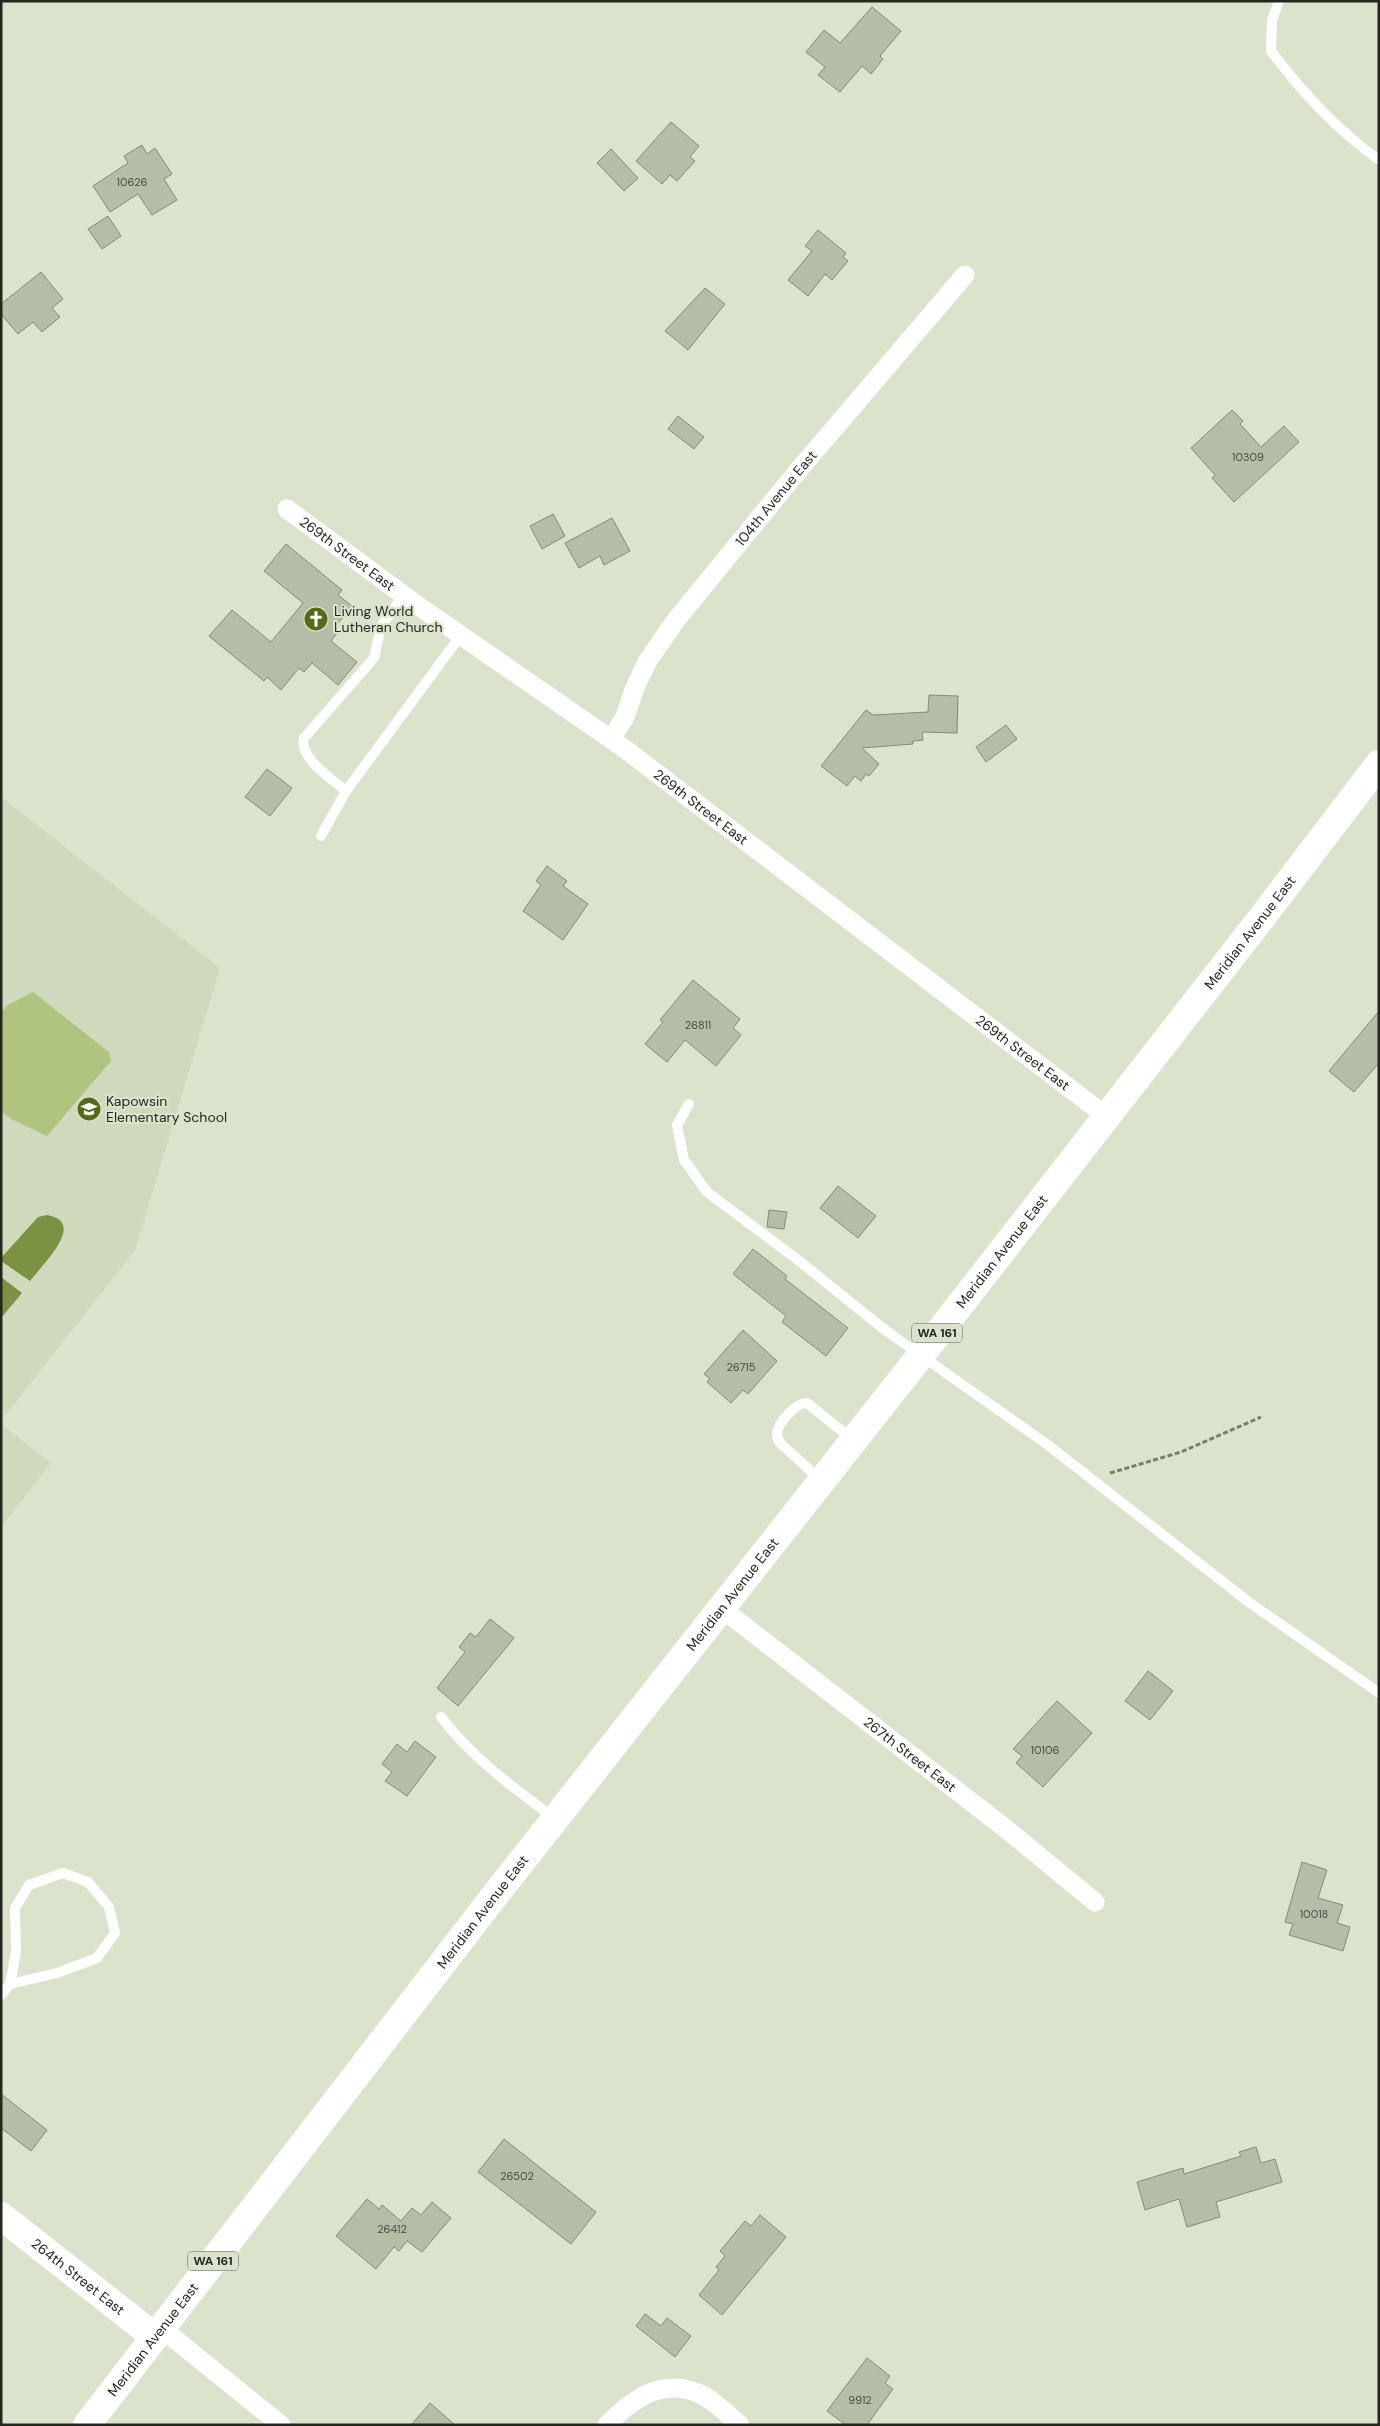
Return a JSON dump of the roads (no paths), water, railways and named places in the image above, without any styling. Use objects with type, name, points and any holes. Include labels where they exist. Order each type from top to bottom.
[{"type":"main road","name":"Meridian Avenue East","points":[[87,2425],[555,1819],[854,1441],[1379,764]]},
{"type":"main road","name":"264th Street East","points":[[1,2216],[158,2332]]},
{"type":"street","name":"104th Avenue East","points":[[611,739],[625,717],[634,690],[648,662],[676,620],[797,472],[965,275]]},
{"type":"street","name":"269th Street East","points":[[287,509],[404,595],[611,739],[1106,1116]]},
{"type":"street","name":"267th Street East","points":[[721,1608],[1005,1828],[1096,1902]]},
{"type":"street","points":[[158,2332],[281,2425]]},
{"type":"street","points":[[607,2425],[638,2397],[678,2387],[701,2394],[740,2425]]},
{"type":"lane","points":[[1280,1],[1272,20],[1271,51],[1306,96],[1360,146],[1379,160]]},
{"type":"lane","points":[[346,791],[305,754],[302,745],[304,738],[374,658],[381,626],[404,595]]},
{"type":"lane","points":[[321,836],[346,791],[461,635]]},
{"type":"lane","points":[[689,1104],[677,1125],[684,1160],[707,1192],[798,1260],[885,1330],[1048,1444],[1250,1603],[1379,1694]]},
{"type":"lane","points":[[822,1480],[782,1445],[778,1439],[778,1428],[797,1405],[807,1403],[854,1441]]},
{"type":"lane","points":[[441,1717],[456,1738],[483,1763],[555,1819]]},
{"type":"lane","points":[[1,1995],[10,1984],[16,1952],[15,1908],[29,1885],[63,1872],[88,1882],[109,1907],[115,1933],[97,1958],[57,1973],[10,1984]]},
{"type":"place","name":"Living World Lutheran Church","points":[[316,619]]},
{"type":"place","name":"Kapowsin Elementary School","points":[[89,1109]]}]
